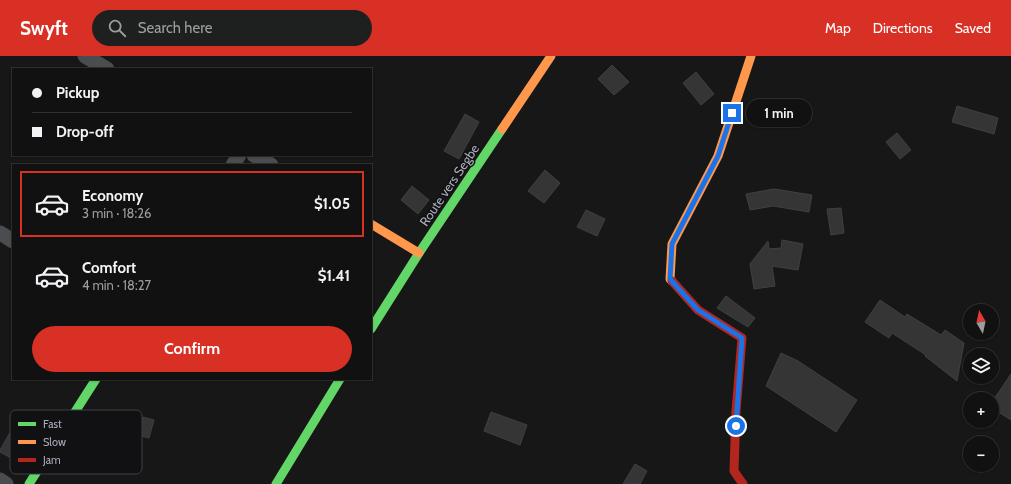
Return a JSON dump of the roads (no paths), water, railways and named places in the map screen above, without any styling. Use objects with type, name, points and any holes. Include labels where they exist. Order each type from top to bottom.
[{"type":"street","points":[[85,56],[105,68]]},
{"type":"street","name":"Route vers Segbe","points":[[372,328],[419,252],[551,56]]},
{"type":"street","points":[[743,484],[734,470],[736,411],[742,338],[698,310],[670,279],[672,244],[718,156],[751,56]]},
{"type":"street","points":[[256,156],[269,164]]},
{"type":"street","points":[[372,225],[419,252]]},
{"type":"street","points":[[0,233],[12,240]]},
{"type":"street","points":[[76,410],[95,380]]},
{"type":"street","points":[[276,484],[339,380]]},
{"type":"street","points":[[29,484],[35,474]]},
{"type":"street","points":[[0,480],[6,484]]}]
